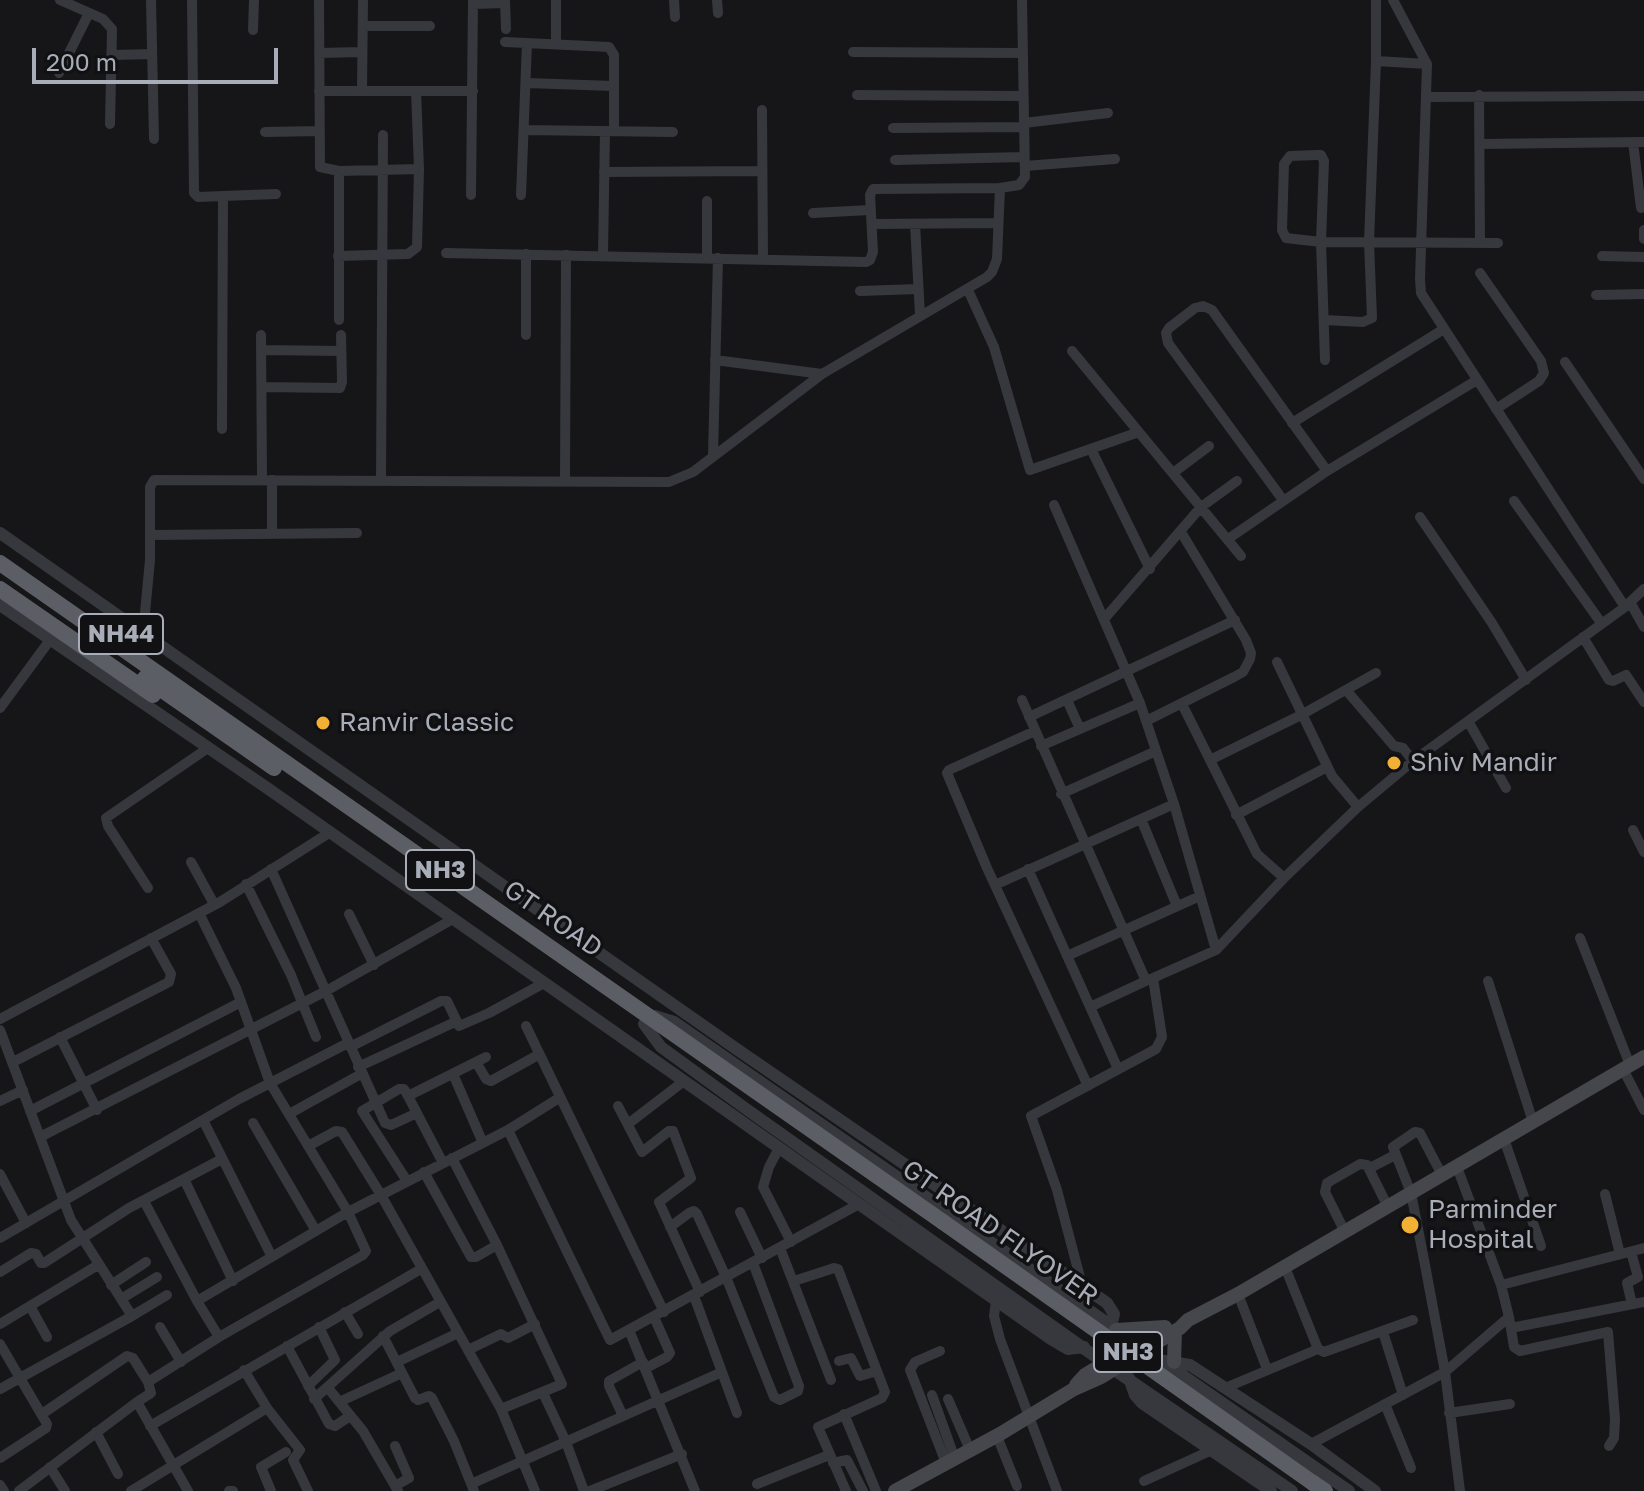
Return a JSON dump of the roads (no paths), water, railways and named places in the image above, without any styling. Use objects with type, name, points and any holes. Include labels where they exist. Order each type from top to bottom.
[{"type":"highway","name":"NH44","points":[[0,550],[229,712],[233,726]]},
{"type":"highway","name":"NH3","points":[[0,563],[233,726]]},
{"type":"highway","name":"NH3","points":[[0,576],[240,745]]},
{"type":"highway","name":"NH44","points":[[0,589],[205,732],[220,741],[240,745]]},
{"type":"highway","name":"GT ROAD","points":[[233,726],[646,1019]]},
{"type":"highway","name":"GT ROAD","points":[[240,745],[646,1019]]},
{"type":"highway","name":"GT ROAD FLYOVER","points":[[646,1019],[1310,1489]]},
{"type":"main road","points":[[895,1491],[997,1436],[1074,1389],[1081,1378],[1170,1329],[1178,1320],[1188,1320],[1238,1294],[1644,1057]]},
{"type":"main road","points":[[1114,1328],[1170,1329]]},
{"type":"main road","points":[[1168,1362],[1170,1329]]},
{"type":"street","points":[[60,0],[103,19],[112,29],[110,124]]},
{"type":"street","points":[[151,0],[154,139]]},
{"type":"street","points":[[192,0],[194,193],[198,197],[276,194]]},
{"type":"street","points":[[253,30],[254,0]]},
{"type":"street","points":[[319,0],[320,167],[322,170],[339,171],[419,169]]},
{"type":"street","points":[[362,91],[363,0]]},
{"type":"street","points":[[556,0],[556,44]]},
{"type":"street","points":[[674,0],[675,17]]},
{"type":"street","points":[[717,0],[718,13]]},
{"type":"street","points":[[446,253],[870,260],[873,252],[870,195],[873,189],[1000,188],[1022,183],[1022,0]]},
{"type":"street","points":[[1325,320],[1363,322],[1372,318],[1369,242],[1376,0]]},
{"type":"street","points":[[1393,0],[1427,64],[1421,293],[1644,627]]},
{"type":"street","points":[[471,195],[473,2],[505,2],[506,29]]},
{"type":"street","points":[[59,73],[89,13]]},
{"type":"street","points":[[363,26],[430,26]]},
{"type":"street","points":[[505,42],[609,47],[614,55],[604,172],[603,255]]},
{"type":"street","points":[[521,195],[527,43]]},
{"type":"street","points":[[319,53],[362,52]]},
{"type":"street","points":[[853,52],[1023,53]]},
{"type":"street","points":[[113,55],[152,54]]},
{"type":"street","points":[[1376,61],[1427,64]]},
{"type":"street","points":[[527,83],[613,86]]},
{"type":"street","points":[[319,91],[473,91]]},
{"type":"street","points":[[338,256],[408,254],[417,247],[419,169],[416,91]]},
{"type":"street","points":[[857,95],[1023,96]]},
{"type":"street","points":[[1479,95],[1480,243]]},
{"type":"street","points":[[1426,97],[1644,96]]},
{"type":"street","points":[[762,110],[763,259]]},
{"type":"street","points":[[893,128],[1024,125],[1108,113]]},
{"type":"street","points":[[524,130],[673,132]]},
{"type":"street","points":[[265,132],[319,131]]},
{"type":"street","points":[[381,481],[383,135]]},
{"type":"street","points":[[1480,144],[1638,142],[1641,208]]},
{"type":"street","points":[[1325,360],[1321,242],[1323,157],[1290,156],[1284,164],[1283,235],[1289,239],[1321,242],[1498,243]]},
{"type":"street","points":[[895,160],[1024,162],[1115,159]]},
{"type":"street","points":[[339,171],[339,320]]},
{"type":"street","points":[[604,172],[762,171]]},
{"type":"street","points":[[143,634],[148,586],[150,487],[154,480],[669,482],[693,472],[822,374],[987,277],[995,265],[1000,188]]},
{"type":"street","points":[[222,429],[223,196]]},
{"type":"street","points":[[707,201],[715,360],[713,455]]},
{"type":"street","points":[[813,213],[870,210]]},
{"type":"street","points":[[872,224],[998,223]]},
{"type":"street","points":[[915,224],[920,315]]},
{"type":"street","points":[[1644,230],[1644,239]]},
{"type":"street","points":[[526,254],[526,335]]},
{"type":"street","points":[[565,481],[566,255]]},
{"type":"street","points":[[1602,256],[1644,257]]},
{"type":"street","points":[[1480,273],[1541,361],[1544,373],[1539,381],[1496,409]]},
{"type":"street","points":[[860,291],[918,289]]},
{"type":"street","points":[[968,290],[994,347],[1030,470],[1139,432]]},
{"type":"street","points":[[1596,295],[1644,294]]},
{"type":"street","points":[[1283,500],[1168,343],[1166,333],[1169,328],[1199,306],[1209,307],[1327,471]]},
{"type":"street","points":[[1292,423],[1444,329]]},
{"type":"street","points":[[261,335],[272,534]]},
{"type":"street","points":[[262,387],[340,388],[341,335]]},
{"type":"street","points":[[261,350],[341,351]]},
{"type":"street","points":[[1072,351],[1241,556]]},
{"type":"street","points":[[715,360],[822,374]]},
{"type":"street","points":[[1565,362],[1644,479]]},
{"type":"street","points":[[1228,539],[1327,471],[1477,380]]},
{"type":"street","points":[[1173,473],[1209,446]]},
{"type":"street","points":[[1091,449],[1150,569]]},
{"type":"street","points":[[1105,618],[1201,507],[1237,481]]},
{"type":"street","points":[[1514,501],[1602,624]]},
{"type":"street","points":[[1054,505],[1140,703],[1174,804],[1216,950]]},
{"type":"street","points":[[1420,517],[1492,623],[1526,680]]},
{"type":"street","points":[[1146,721],[1234,677],[1250,659],[1250,647],[1181,532]]},
{"type":"street","points":[[0,533],[738,1050],[1082,1285],[1112,1308],[1114,1328]]},
{"type":"street","points":[[150,535],[357,533]]},
{"type":"street","points":[[1090,1007],[1216,950],[1284,878],[1358,807],[1413,761],[1602,624],[1644,589]]},
{"type":"street","points":[[0,605],[1061,1346],[1068,1349],[1084,1347]]},
{"type":"street","points":[[1029,717],[1235,620]]},
{"type":"street","points":[[1583,637],[1609,680],[1626,675],[1644,702]]},
{"type":"street","points":[[0,708],[50,640]]},
{"type":"street","points":[[1277,662],[1327,767],[1338,786],[1358,807]]},
{"type":"street","points":[[1210,760],[1376,673]]},
{"type":"street","points":[[1346,690],[1394,746],[1403,748],[1413,761]]},
{"type":"street","points":[[1022,700],[1061,794],[1150,980],[1161,1027],[1160,1043],[1156,1049],[1031,1116],[1061,1204],[1082,1285]]},
{"type":"street","points":[[1067,700],[1080,729]]},
{"type":"street","points":[[1041,746],[1140,703]]},
{"type":"street","points":[[1182,704],[1257,854],[1270,869],[1284,878]]},
{"type":"street","points":[[1468,721],[1506,788]]},
{"type":"street","points":[[1035,731],[947,771],[995,885],[1088,1086]]},
{"type":"street","points":[[148,888],[108,826],[106,818],[208,748]]},
{"type":"street","points":[[1061,794],[1156,751]]},
{"type":"street","points":[[1236,815],[1327,767]]},
{"type":"street","points":[[995,885],[1174,804]]},
{"type":"street","points":[[1141,819],[1177,906]]},
{"type":"street","points":[[1633,830],[1644,852]]},
{"type":"street","points":[[0,1019],[199,913],[329,833]]},
{"type":"street","points":[[191,862],[214,904]]},
{"type":"street","points":[[271,869],[360,1070],[388,1125],[417,1113]]},
{"type":"street","points":[[1028,869],[1118,1069]]},
{"type":"street","points":[[246,884],[316,1037]]},
{"type":"street","points":[[1067,956],[1200,896]]},
{"type":"street","points":[[148,1382],[219,1337],[363,1255],[365,1246],[310,1145],[270,1083],[241,1002],[199,913]]},
{"type":"street","points":[[349,914],[374,965]]},
{"type":"street","points":[[40,1137],[326,991],[453,919]]},
{"type":"street","points":[[13,1062],[171,980],[151,938]]},
{"type":"street","points":[[1580,938],[1644,1110]]},
{"type":"street","points":[[1488,981],[1533,1122]]},
{"type":"street","points":[[0,1237],[270,1083],[441,1001],[449,1004],[455,1022],[461,1026],[544,983]]},
{"type":"street","points":[[30,1111],[241,1002]]},
{"type":"street","points":[[646,1019],[674,1022],[1140,1346],[1168,1362],[1349,1491]]},
{"type":"street","points":[[646,1019],[661,1047],[1109,1365],[1310,1489]]},
{"type":"street","points":[[289,1114],[360,1070],[455,1022]]},
{"type":"street","points":[[526,1026],[659,1314],[670,1353],[608,1383],[623,1416]]},
{"type":"street","points":[[0,1030],[63,1200],[82,1239],[132,1316]]},
{"type":"street","points":[[60,1037],[97,1110]]},
{"type":"street","points":[[408,1096],[481,1060],[489,1081],[538,1055]]},
{"type":"street","points":[[453,1074],[483,1143]]},
{"type":"street","points":[[628,1124],[684,1081]]},
{"type":"street","points":[[407,1181],[363,1113],[363,1109],[401,1088],[497,1245],[562,1384],[501,1409]]},
{"type":"street","points":[[0,1101],[23,1090]]},
{"type":"street","points":[[197,1301],[348,1212],[508,1130],[559,1098]]},
{"type":"street","points":[[618,1106],[644,1152],[672,1130],[691,1174],[690,1179],[659,1200],[697,1294],[737,1413]]},
{"type":"street","points":[[203,1120],[272,1257]]},
{"type":"street","points":[[253,1123],[316,1231]]},
{"type":"street","points":[[508,1130],[608,1338],[612,1339],[859,1204]]},
{"type":"street","points":[[310,1145],[340,1131],[381,1195],[501,1409],[535,1491]]},
{"type":"street","points":[[1442,1175],[1420,1133],[1415,1132],[1395,1145],[1395,1155],[1411,1193],[1445,1372],[1460,1491]]},
{"type":"street","points":[[1504,1139],[1541,1246]]},
{"type":"street","points":[[779,1148],[763,1187],[791,1242]]},
{"type":"street","points":[[1370,1168],[1395,1155]]},
{"type":"street","points":[[0,1272],[31,1253],[36,1254],[43,1263],[144,1201],[222,1159]]},
{"type":"street","points":[[1345,1232],[1324,1185],[1360,1164],[1364,1163],[1370,1168],[1388,1207]]},
{"type":"street","points":[[1457,1167],[1501,1285],[1514,1347],[1520,1351],[1608,1332],[1615,1419],[1614,1438],[1609,1446]]},
{"type":"street","points":[[424,1172],[471,1257],[497,1245]]},
{"type":"street","points":[[0,1174],[26,1223]]},
{"type":"street","points":[[184,1179],[233,1281]]},
{"type":"street","points":[[1605,1194],[1625,1253],[1638,1277],[1627,1283],[1632,1304]]},
{"type":"street","points":[[144,1201],[219,1337]]},
{"type":"street","points":[[670,1227],[694,1211],[726,1277],[774,1397],[780,1400],[797,1392],[799,1386],[740,1212]]},
{"type":"street","points":[[780,1248],[831,1380]]},
{"type":"street","points":[[1501,1285],[1644,1248]]},
{"type":"street","points":[[111,1285],[146,1262]]},
{"type":"street","points":[[0,1324],[98,1265]]},
{"type":"street","points":[[1285,1267],[1318,1349],[1324,1352],[1413,1320]]},
{"type":"street","points":[[150,1426],[421,1269]]},
{"type":"street","points":[[794,1281],[838,1269],[885,1396],[818,1427],[846,1491]]},
{"type":"street","points":[[121,1299],[157,1277]]},
{"type":"street","points":[[1238,1294],[1267,1369]]},
{"type":"street","points":[[0,1389],[167,1295]]},
{"type":"street","points":[[996,1301],[996,1326],[1057,1491]]},
{"type":"street","points":[[314,1399],[383,1336],[440,1302]]},
{"type":"street","points":[[1311,1444],[1445,1372],[1510,1323],[1644,1302]]},
{"type":"street","points":[[30,1306],[47,1337]]},
{"type":"street","points":[[345,1312],[358,1334]]},
{"type":"street","points":[[468,1350],[501,1334],[509,1338],[535,1324]]},
{"type":"street","points":[[160,1327],[181,1362]]},
{"type":"street","points":[[308,1386],[335,1360],[319,1327]]},
{"type":"street","points":[[629,1330],[695,1491]]},
{"type":"street","points":[[1383,1332],[1403,1395]]},
{"type":"street","points":[[339,1402],[458,1333]]},
{"type":"street","points":[[383,1336],[417,1400],[427,1396],[432,1398],[454,1441],[472,1487],[522,1461],[722,1372]]},
{"type":"street","points":[[0,1344],[47,1424],[46,1428],[0,1458]]},
{"type":"street","points":[[287,1346],[332,1427],[350,1416]]},
{"type":"street","points":[[1225,1388],[1318,1349]]},
{"type":"street","points":[[940,1351],[915,1362],[910,1370],[950,1461]]},
{"type":"street","points":[[19,1491],[151,1393],[133,1358],[127,1356],[42,1414]]},
{"type":"street","points":[[839,1361],[851,1358],[860,1376],[877,1371]]},
{"type":"street","points":[[1168,1362],[1190,1365],[1311,1444],[1375,1491]]},
{"type":"street","points":[[244,1370],[267,1408],[300,1451],[293,1460],[308,1491]]},
{"type":"street","points":[[1129,1378],[1135,1395],[1142,1403],[1271,1491]]},
{"type":"street","points":[[328,1388],[363,1431],[395,1489],[409,1478],[395,1446]]},
{"type":"street","points":[[543,1393],[584,1491]]},
{"type":"street","points":[[932,1395],[950,1461]]},
{"type":"street","points":[[948,1399],[970,1450]]},
{"type":"street","points":[[137,1402],[188,1491]]},
{"type":"street","points":[[1385,1404],[1411,1468]]},
{"type":"street","points":[[1449,1413],[1510,1404]]},
{"type":"street","points":[[131,1491],[267,1408]]},
{"type":"street","points":[[844,1414],[876,1491]]},
{"type":"street","points":[[96,1432],[118,1474]]},
{"type":"street","points":[[997,1436],[1017,1486]]},
{"type":"street","points":[[1144,1481],[1212,1450]]},
{"type":"street","points":[[271,1491],[261,1467],[286,1452]]},
{"type":"street","points":[[590,1491],[682,1454]]},
{"type":"street","points":[[757,1484],[831,1459],[847,1460],[863,1491]]},
{"type":"street","points":[[50,1467],[65,1491]]},
{"type":"street","points":[[0,1485],[4,1491]]},
{"type":"place","name":"Ranvir Classic","points":[[323,723]]},
{"type":"place","name":"Shiv Mandir","points":[[1394,763]]},
{"type":"place","name":"Parminder Hospital","points":[[1410,1225]]}]
